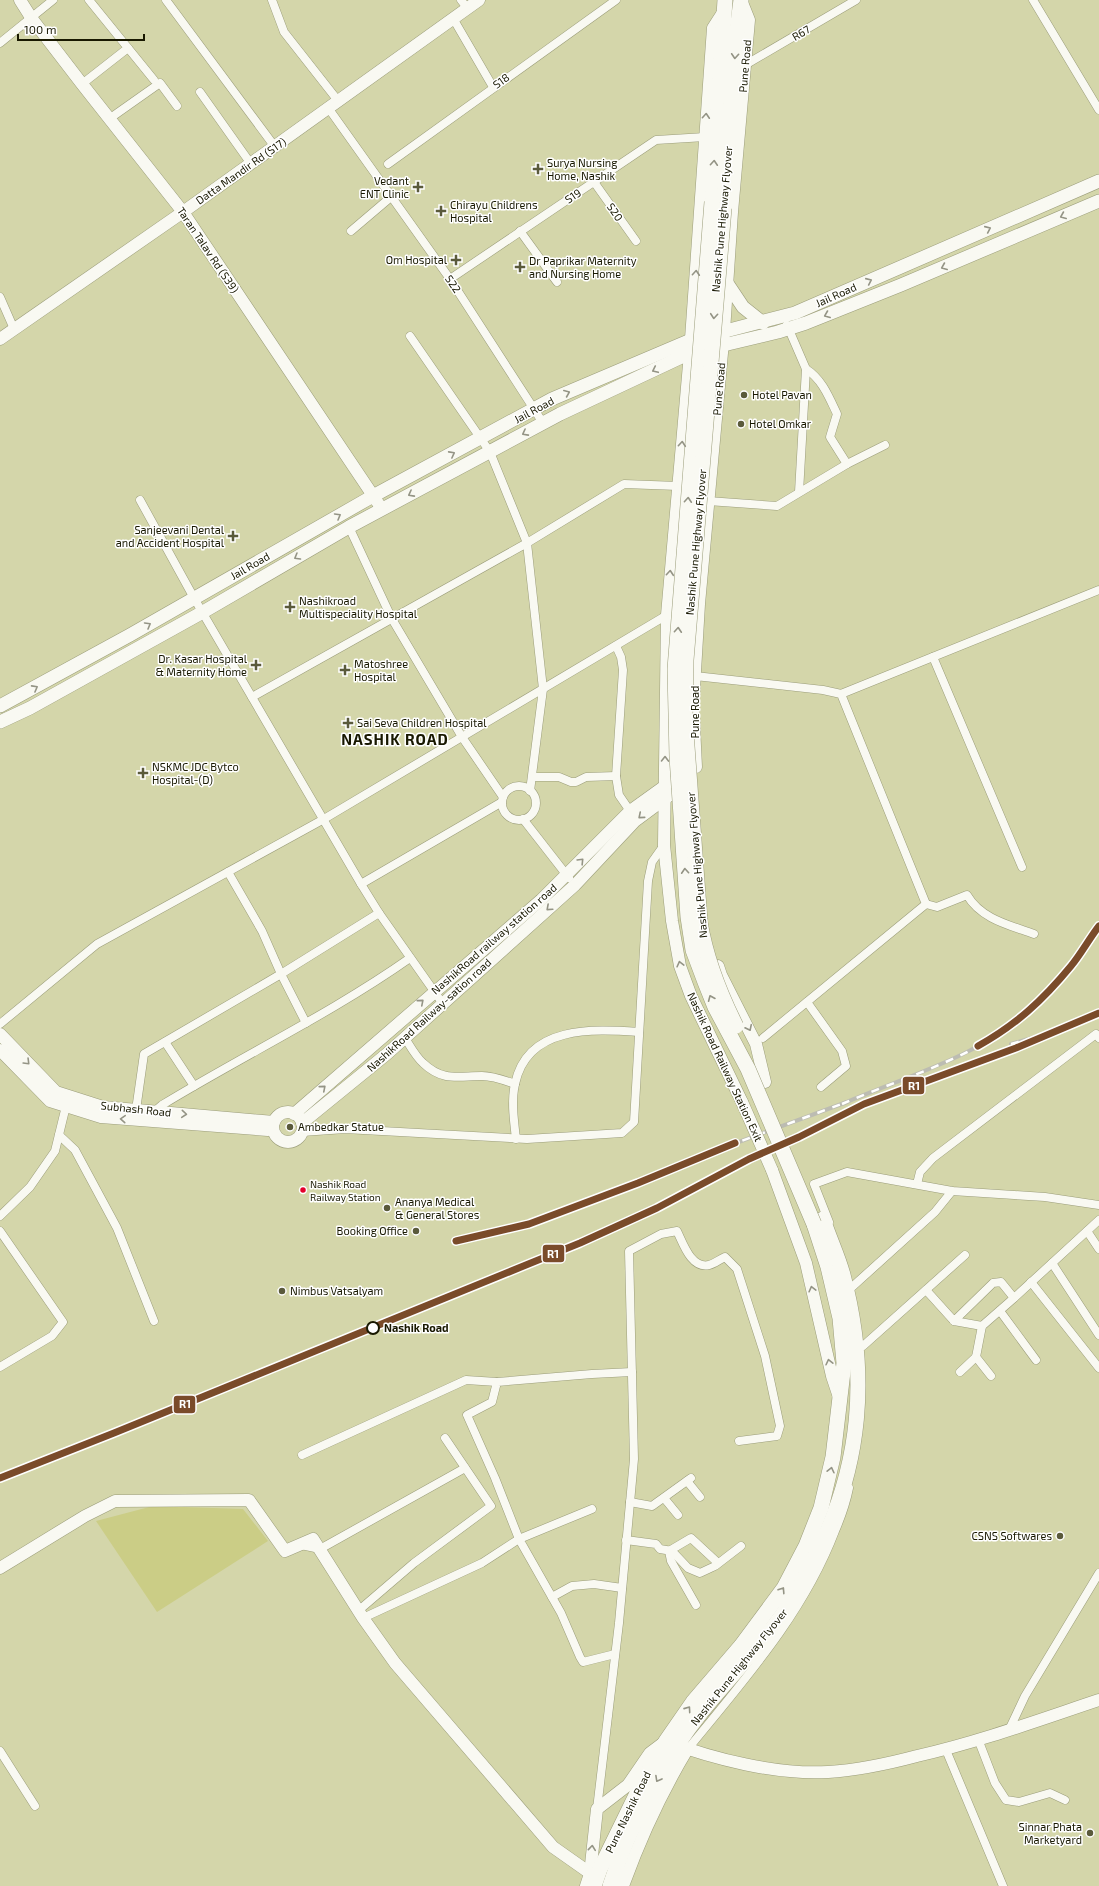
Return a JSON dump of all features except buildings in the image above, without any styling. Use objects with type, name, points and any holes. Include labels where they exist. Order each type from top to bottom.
[{"type":"highway","name":"Nashik Pune Highway Flyover","points":[[677,1745],[698,1717],[783,1615],[830,1527],[849,1471],[857,1422],[859,1372],[855,1332],[843,1275],[757,1088],[715,1007],[704,982],[693,950],[688,916],[677,757],[675,669],[718,205],[741,0]]},
{"type":"highway","name":"Nashik Pune Highway Flyover","points":[[677,1745],[693,1702],[741,1646],[784,1588],[806,1546],[821,1508],[834,1457],[844,1363],[840,1318],[818,1222],[765,1082],[712,974],[704,947],[700,922],[685,719],[686,660],[718,205],[725,6]]},
{"type":"highway","name":"Pune Nashik Road","points":[[595,1882],[644,1779],[677,1745]]},
{"type":"main road","name":"Taran Talav Rd (S39)","points":[[20,0],[32,19],[183,212],[382,510]]},
{"type":"main road","name":"Datta Mandir Rd (S17)","points":[[0,339],[183,212],[454,20],[464,4],[479,0]]},
{"type":"main road","name":"Pune Road","points":[[741,0],[748,20],[745,65],[723,345],[708,501],[693,705],[699,845],[706,928],[721,975],[759,1041],[765,1082]]},
{"type":"main road","name":"Nashik Road Railway Station Exit","points":[[725,6],[712,28],[691,347],[667,615],[664,845],[672,921],[680,966],[691,996],[742,1102],[772,1170],[806,1263],[832,1376],[840,1398]]},
{"type":"main road","name":"Jail Road","points":[[0,706],[130,636],[373,496],[552,399],[691,347],[723,345],[784,326],[1099,181]]},
{"type":"main road","points":[[784,326],[901,285],[1099,201]]},
{"type":"main road","points":[[728,283],[743,307],[763,323]]},
{"type":"main road","name":"Jail Road","points":[[0,722],[30,708],[203,612],[349,526],[382,510],[543,423],[691,347],[724,331],[763,323],[784,326]]},
{"type":"main road","name":"NashikRoad railway station road","points":[[294,1114],[567,875],[630,811],[665,786],[696,773]]},
{"type":"main road","name":"NashikRoad Railway-sation road","points":[[302,1127],[443,1004],[575,885],[635,821],[696,773]]},
{"type":"main road","name":"Subhash Road","points":[[0,1034],[56,1092],[103,1107],[274,1126]]},
{"type":"main road","name":"Subhash Road","points":[[0,1050],[50,1101],[101,1118],[274,1126]]},
{"type":"main road","points":[[284,1113],[294,1114],[302,1127],[297,1139],[288,1142],[280,1140],[274,1126],[276,1118],[284,1113]]},
{"type":"main road","points":[[0,1568],[85,1516],[115,1501],[248,1500],[285,1551],[313,1539],[361,1614],[395,1663],[483,1763],[553,1847],[595,1882]]},
{"type":"main road","points":[[595,1882],[597,1809],[628,1785],[650,1753],[677,1745],[773,1769],[826,1772],[864,1769],[946,1750],[1099,1700]]},
{"type":"main road","points":[[623,1886],[634,1856],[674,1772],[677,1745]]},
{"type":"street","points":[[0,43],[32,19],[53,0]]},
{"type":"street","points":[[89,0],[154,80]]},
{"type":"street","points":[[166,0],[275,147]]},
{"type":"street","points":[[272,0],[284,32],[339,102]]},
{"type":"street","name":"S18","points":[[388,164],[616,0]]},
{"type":"street","name":"R67","points":[[745,65],[856,0]]},
{"type":"street","points":[[1033,0],[1099,110]]},
{"type":"street","points":[[454,20],[493,87]]},
{"type":"street","points":[[82,84],[128,48]]},
{"type":"street","points":[[109,119],[160,83],[177,106]]},
{"type":"street","points":[[200,92],[251,164]]},
{"type":"street","name":"S22","points":[[329,109],[450,279],[543,423]]},
{"type":"street","name":"S19","points":[[450,279],[656,140],[705,137]]},
{"type":"street","name":"S20","points":[[594,182],[636,242]]},
{"type":"street","points":[[350,231],[392,197]]},
{"type":"street","points":[[520,231],[557,282]]},
{"type":"street","points":[[0,297],[14,329]]},
{"type":"street","points":[[784,326],[806,368],[813,373],[824,388],[837,414],[830,437],[847,464]]},
{"type":"street","points":[[410,336],[482,438],[490,452],[527,543],[543,689],[533,777],[530,791]]},
{"type":"street","points":[[799,492],[806,368]]},
{"type":"street","points":[[708,501],[777,506],[847,464],[885,445]]},
{"type":"street","points":[[252,697],[527,543],[624,484],[678,486]]},
{"type":"street","points":[[140,500],[194,598],[361,884],[379,913],[443,1004]]},
{"type":"street","points":[[349,526],[392,619],[462,737],[502,800],[505,812],[513,819],[523,819],[532,814],[535,799],[530,791],[520,786],[510,788],[502,800],[361,884]]},
{"type":"street","points":[[695,676],[822,690],[841,694],[1099,590]]},
{"type":"street","points":[[0,1024],[97,944],[324,819],[667,615]]},
{"type":"street","points":[[616,646],[621,657],[623,670],[616,776],[619,795],[630,811]]},
{"type":"street","points":[[933,657],[1022,867]]},
{"type":"street","points":[[841,694],[926,904]]},
{"type":"street","points":[[533,777],[559,777],[571,782],[576,782],[586,777],[616,776]]},
{"type":"street","points":[[523,819],[575,885]]},
{"type":"street","points":[[302,1127],[516,1139],[622,1133],[634,1122],[648,881],[652,862],[664,845]]},
{"type":"street","points":[[228,872],[262,931],[281,974],[306,1022]]},
{"type":"street","points":[[926,904],[937,907],[967,895],[973,905],[992,919],[1034,934]]},
{"type":"street","points":[[759,1041],[926,904]]},
{"type":"street","points":[[136,1110],[144,1054],[281,974],[379,913]]},
{"type":"street","points":[[155,1112],[194,1086],[371,986],[410,958]]},
{"type":"street","points":[[807,1002],[842,1051],[846,1066],[820,1087]]},
{"type":"street","points":[[516,1139],[513,1107],[515,1084],[521,1066],[526,1058],[542,1043],[555,1036],[603,1030],[639,1032]]},
{"type":"street","points":[[917,1184],[920,1172],[932,1158],[1096,1034],[1099,1038]]},
{"type":"street","points":[[404,1038],[423,1063],[444,1077],[456,1078],[482,1076],[500,1078],[515,1084]]},
{"type":"street","points":[[165,1042],[194,1086]]},
{"type":"street","points":[[0,1216],[30,1187],[55,1151],[66,1106]]},
{"type":"street","points":[[59,1135],[75,1150],[117,1228],[154,1321]]},
{"type":"street","points":[[677,1745],[764,1656],[798,1607],[825,1557],[847,1500],[859,1439],[863,1381],[863,1346],[852,1287],[814,1184],[847,1172],[952,1191],[1045,1197],[1099,1205]]},
{"type":"street","points":[[852,1287],[935,1212],[952,1191]]},
{"type":"street","points":[[960,1372],[976,1357],[982,1326],[1000,1312],[1099,1220]]},
{"type":"street","points":[[0,1230],[63,1322],[52,1336],[0,1367]]},
{"type":"street","points":[[597,1809],[622,1588],[634,1458],[629,1251],[661,1234],[677,1231],[688,1253],[702,1266],[710,1265],[725,1256],[737,1269],[765,1356],[780,1426],[777,1436],[739,1441]]},
{"type":"street","points":[[1087,1231],[1099,1249]]},
{"type":"street","points":[[863,1346],[965,1255]]},
{"type":"street","points":[[1052,1263],[1099,1335]]},
{"type":"street","points":[[954,1321],[993,1283],[1000,1282],[1014,1298]]},
{"type":"street","points":[[1031,1282],[1099,1368]]},
{"type":"street","points":[[926,1290],[954,1321],[982,1326]]},
{"type":"street","points":[[1000,1312],[1036,1360]]},
{"type":"street","points":[[976,1357],[991,1376]]},
{"type":"street","points":[[302,1455],[466,1380],[497,1382],[632,1372]]},
{"type":"street","points":[[497,1382],[492,1402],[467,1416],[496,1478],[519,1539],[552,1597],[583,1662],[615,1654]]},
{"type":"street","points":[[361,1614],[414,1563],[491,1506],[445,1438]]},
{"type":"street","points":[[319,1549],[465,1468]]},
{"type":"street","points":[[630,1502],[652,1506],[689,1479],[700,1497]]},
{"type":"street","points":[[664,1498],[678,1515]]},
{"type":"street","points":[[361,1614],[482,1563],[519,1539],[592,1509]]},
{"type":"street","points":[[626,1540],[653,1542],[660,1549],[669,1550],[691,1538],[718,1563]]},
{"type":"street","points":[[669,1550],[688,1568],[698,1573],[703,1573],[740,1546]]},
{"type":"street","points":[[669,1550],[671,1561],[696,1605]]},
{"type":"street","points":[[1009,1730],[1025,1696],[1099,1572]]},
{"type":"street","points":[[552,1597],[572,1586],[594,1584],[622,1588]]},
{"type":"street","points":[[978,1740],[995,1783],[1006,1800],[1019,1802],[1050,1793],[1065,1800]]},
{"type":"street","points":[[946,1750],[1003,1886]]},
{"type":"street","points":[[0,1751],[35,1806]]},
{"type":"green space","points":[[153,1506],[243,1509],[268,1541],[157,1612],[96,1521]]},
{"type":"railway","points":[[842,1104],[938,1065],[962,1054],[1007,1029],[1028,1013],[1048,993],[1099,926]]},
{"type":"railway","points":[[1011,1044],[1062,1029]]},
{"type":"railway","points":[[456,1241],[529,1224],[638,1183],[728,1146],[847,1102]]},
{"type":"transit line","name":"R1","points":[[978,1046],[1005,1029],[1039,1001],[1071,966],[1099,926]]},
{"type":"transit line","name":"R1","points":[[0,1478],[580,1243],[657,1208],[749,1159],[799,1137],[864,1104],[1016,1048],[1099,1013]]},
{"type":"transit line","name":"R1","points":[[456,1241],[529,1224],[638,1183],[735,1143]]},
{"type":"place","name":"Surya Nursing Home, Nashik","points":[[538,169]]},
{"type":"place","name":"Vedant ENT Clinic","points":[[418,187]]},
{"type":"place","name":"Chirayu Childrens Hospital","points":[[441,211]]},
{"type":"place","name":"Om Hospital","points":[[456,260]]},
{"type":"place","name":"Dr Paprikar Maternity and Nursing Home","points":[[520,267]]},
{"type":"place","name":"Hotel Pavan","points":[[744,395]]},
{"type":"place","name":"Hotel Omkar","points":[[741,424]]},
{"type":"place","name":"Sanjeevani Dental and Accident Hospital","points":[[233,536]]},
{"type":"place","name":"Nashikroad Multispeciality Hospital","points":[[290,607]]},
{"type":"place","name":"Dr. Kasar Hospital & Maternity Home","points":[[256,665]]},
{"type":"place","name":"Matoshree Hospital","points":[[345,670]]},
{"type":"place","name":"Sai Seva Children Hospital","points":[[348,723]]},
{"type":"place","name":"NSKMC JDC Bytco Hospital-(D)","points":[[143,773]]},
{"type":"place","name":"Ambedkar Statue","points":[[290,1127]]},
{"type":"place","name":"Nashik Road Railway Station","points":[[303,1190]]},
{"type":"place","name":"Ananya Medical & General Stores","points":[[387,1208]]},
{"type":"place","name":"Booking Office","points":[[416,1231]]},
{"type":"place","name":"Nimbus Vatsalyam","points":[[282,1291]]},
{"type":"place","name":"Nashik Road","points":[[373,1328]]},
{"type":"place","name":"CSNS Softwares","points":[[1060,1536]]},
{"type":"place","name":"Sinnar Phata Marketyard","points":[[1090,1833]]},
{"type":"district","name":"NASHIK ROAD","points":[[395,740]]}]
